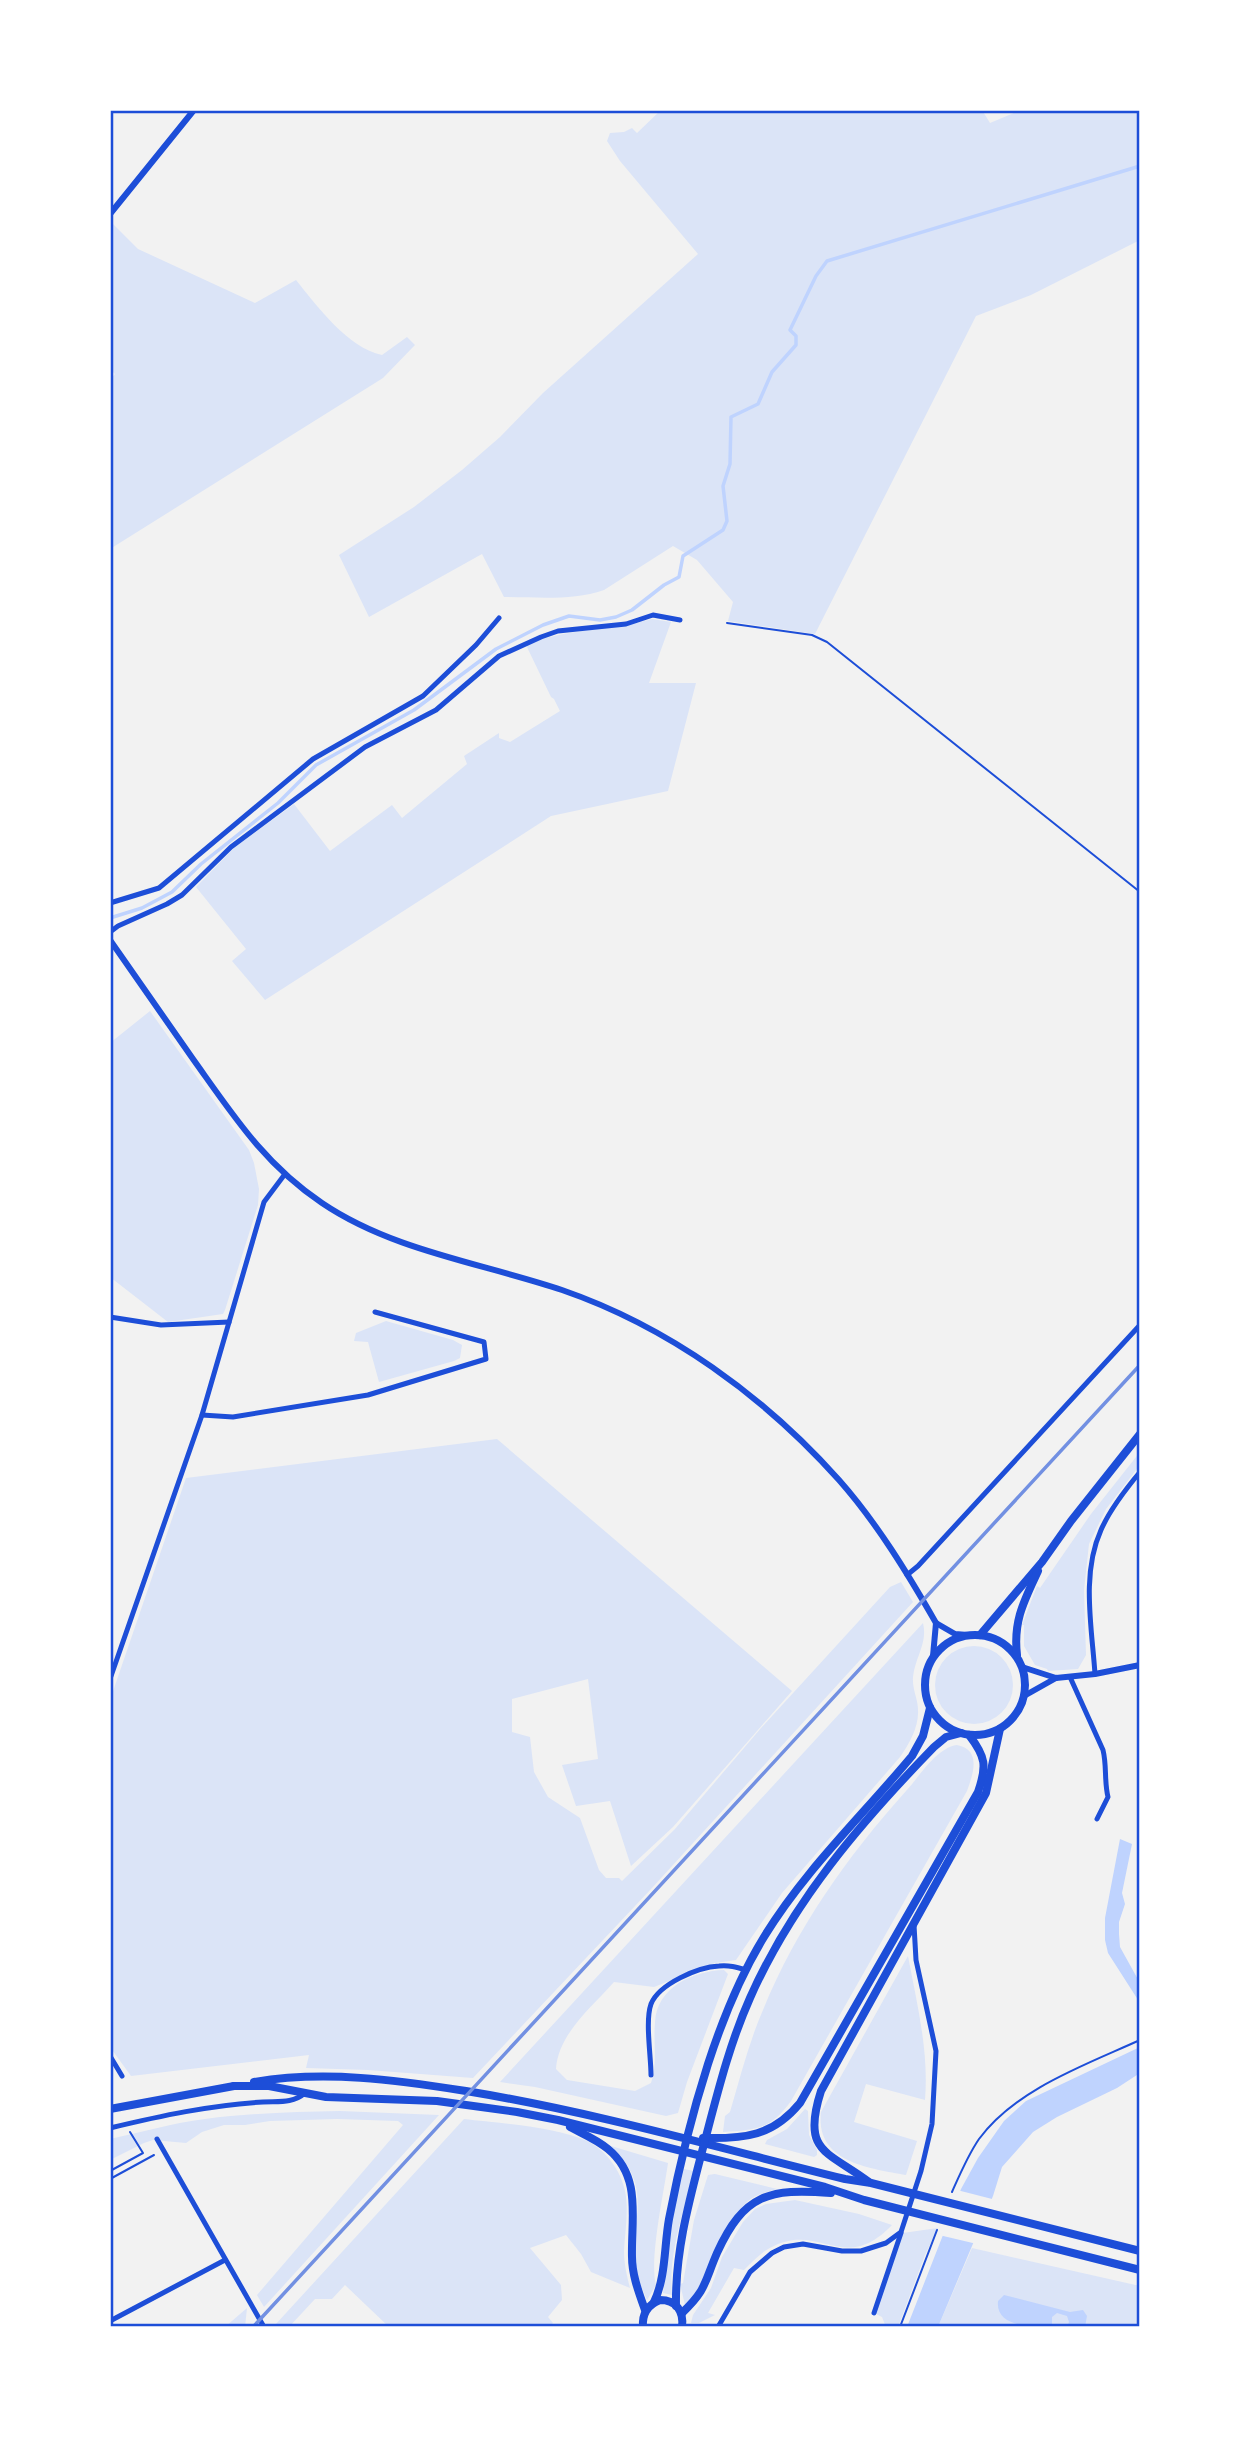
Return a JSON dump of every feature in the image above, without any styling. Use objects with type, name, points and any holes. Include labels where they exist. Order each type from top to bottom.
[{"type":"main road","points":[[980,1634],[1042,1562],[1140,1434]]},
{"type":"main road","points":[[1017,1657],[1016,1627],[1019,1612],[1042,1562]]},
{"type":"main road","points":[[682,2327],[676,2277],[689,2203],[734,2038],[768,1960],[807,1894],[833,1859],[934,1747],[946,1737],[965,1734],[981,1735],[1000,1729],[1016,1714],[1026,1686],[1017,1657],[1001,1642],[980,1634],[955,1639],[933,1656],[925,1676],[926,1698],[930,1708],[943,1724],[965,1734],[983,1756],[984,1768],[978,1792],[800,2104],[783,2122],[771,2129],[720,2143]]},
{"type":"main road","points":[[645,2310],[654,2302],[661,2282],[665,2244],[679,2174],[708,2063],[746,1970],[764,1937],[801,1885],[912,1755],[923,1736],[930,1708]]},
{"type":"main road","points":[[871,2183],[829,2157],[823,2150],[815,2132],[815,2108],[821,2091],[986,1793],[1000,1729]]},
{"type":"main road","points":[[110,2109],[185,2093],[268,2080],[366,2078],[423,2083],[557,2107],[675,2136],[720,2143],[845,2179],[871,2183],[1140,2251]]},
{"type":"main road","points":[[234,2086],[269,2086],[326,2097],[437,2101],[558,2120],[1140,2270]]},
{"type":"main road","points":[[558,2120],[608,2149],[626,2171],[633,2200],[633,2272],[645,2310],[643,2327]]},
{"type":"main road","points":[[679,2309],[704,2290],[719,2250],[751,2203],[767,2196],[796,2191],[841,2193]]},
{"type":"main road","points":[[654,2302],[666,2300],[679,2309]]},
{"type":"street","points":[[110,214],[194,110]]},
{"type":"street","points":[[110,932],[181,895],[230,847],[365,747],[436,710],[499,656],[558,631],[626,624],[653,615],[680,620]]},
{"type":"street","points":[[110,903],[159,888],[313,759],[423,696],[499,618]]},
{"type":"street","points":[[110,940],[248,1138],[285,1174],[322,1203],[362,1226],[402,1242],[578,1296],[635,1321],[684,1348],[745,1392],[839,1481],[888,1546],[936,1623],[955,1634],[968,1635]]},
{"type":"street","points":[[110,1679],[202,1415],[264,1202],[285,1174]]},
{"type":"street","points":[[202,1415],[233,1417],[368,1395],[486,1359],[484,1342],[374,1312]]},
{"type":"street","points":[[110,1317],[161,1325],[229,1322]]},
{"type":"street","points":[[907,1575],[1140,1325]]},
{"type":"street","points":[[1095,1674],[1090,1605],[1094,1551],[1100,1531],[1111,1511],[1140,1472]]},
{"type":"street","points":[[933,1656],[936,1623]]},
{"type":"street","points":[[1022,1667],[1056,1678],[1070,1678],[1140,1665]]},
{"type":"street","points":[[1024,1696],[1056,1678]]},
{"type":"street","points":[[1070,1678],[1106,1762],[1104,1783],[1108,1797],[1097,1819]]},
{"type":"street","points":[[874,2313],[921,2171],[932,2124],[936,2050],[915,1960],[914,1924]]},
{"type":"street","points":[[651,2075],[651,2005],[662,1988],[684,1976],[715,1966],[746,1970]]},
{"type":"street","points":[[110,2056],[122,2076]]},
{"type":"street","points":[[110,2128],[193,2110],[292,2101],[304,2093]]},
{"type":"street","points":[[157,2138],[264,2327]]},
{"type":"street","points":[[709,2327],[719,2325],[750,2272],[772,2253],[784,2247],[803,2244],[842,2251],[861,2251],[886,2243],[901,2232]]},
{"type":"street","points":[[110,2321],[225,2260]]},
{"type":"path","points":[[727,623],[812,635],[827,642],[1140,892]]},
{"type":"path","points":[[950,2197],[962,2168],[981,2137],[1021,2098],[1139,2041]]},
{"type":"path","points":[[110,2171],[143,2153],[130,2131]]},
{"type":"path","points":[[110,2179],[164,2149]]},
{"type":"path","points":[[900,2327],[938,2228]]},
{"type":"shaded area","points":[[661,110],[982,110],[990,123],[1021,110],[1140,110],[1140,240],[1031,295],[976,316],[815,634],[728,621],[733,602],[697,560],[673,546],[604,590],[580,596],[554,598],[504,597],[482,554],[369,617],[339,555],[414,507],[462,470],[500,437],[543,393],[698,254],[620,161],[607,141],[610,133],[624,132],[632,128],[637,133]]},
{"type":"shaded area","points":[[111,222],[138,249],[255,303],[296,280],[334,325],[369,351],[382,355],[407,337],[415,345],[383,378],[110,549],[110,380],[115,374],[110,369]]},
{"type":"shaded area","points":[[652,619],[671,622],[649,683],[696,683],[668,791],[551,816],[265,1000],[232,961],[246,949],[196,887],[235,847],[294,804],[330,851],[392,805],[402,818],[467,764],[464,756],[499,733],[499,738],[510,742],[560,711],[526,645],[557,635]]},
{"type":"shaded area","points":[[150,1011],[249,1150],[254,1163],[259,1189],[258,1205],[223,1314],[168,1322],[110,1277],[110,1043]]},
{"type":"shaded area","points":[[386,1321],[453,1340],[462,1345],[460,1358],[379,1382],[368,1342],[354,1341],[356,1333]]},
{"type":"shaded area","points":[[497,1439],[792,1691],[673,1827],[631,1866],[610,1801],[576,1806],[562,1765],[598,1759],[588,1679],[512,1699],[512,1732],[530,1737],[534,1772],[548,1797],[580,1818],[599,1870],[606,1878],[619,1878],[622,1881],[675,1829],[761,1728],[890,1587],[901,1582],[913,1602],[652,1888],[473,2078],[306,2068],[309,2055],[131,2076],[110,2047],[110,1700],[186,1478]]},
{"type":"shaded area","points":[[1140,1452],[1140,1465],[1106,1509],[1089,1544],[1084,1590],[1086,1655],[1078,1669],[1048,1671],[1035,1665],[1024,1646],[1022,1625],[1037,1586],[1040,1588],[1091,1514]]},
{"type":"shaded area","points":[[923,1623],[923,1644],[913,1677],[918,1716],[910,1741],[900,1757],[782,1893],[736,1960],[715,1963],[654,1987],[614,1982],[578,2022],[563,2044],[556,2069],[567,2080],[635,2091],[651,2083],[655,2060],[655,2022],[662,1999],[679,1983],[689,1978],[724,1970],[728,1974],[678,2113],[666,2116],[535,2087],[500,2082]]},
{"type":"shaded area","points":[[966,1646],[982,1646],[996,1652],[1007,1663],[1013,1677],[1013,1693],[1007,1707],[996,1718],[982,1724],[966,1724],[952,1718],[941,1707],[935,1693],[935,1677],[941,1663],[952,1652]]},
{"type":"shaded area","points":[[957,1745],[965,1748],[973,1757],[973,1770],[967,1791],[791,2101],[770,2123],[754,2129],[723,2132],[725,2116],[730,2112],[758,2022],[791,1950],[825,1894],[884,1816],[935,1757]]},
{"type":"shaded area","points":[[908,1956],[924,2046],[925,2100],[866,2084],[854,2122],[917,2141],[906,2175],[861,2165],[836,2152],[821,2129],[821,2112]]},
{"type":"shaded area","points":[[805,2109],[808,2111],[809,2135],[817,2155],[814,2157],[765,2144],[767,2140],[787,2129]]},
{"type":"shaded area","points":[[340,2111],[439,2115],[264,2307],[257,2295],[403,2125],[398,2121],[337,2119],[224,2125],[202,2132],[186,2143],[153,2140],[110,2160],[110,2139],[169,2125],[239,2115]]},
{"type":"shaded area","points":[[464,2119],[527,2126],[574,2136],[594,2145],[612,2162],[620,2176],[626,2198],[624,2256],[630,2288],[591,2272],[566,2235],[530,2248],[561,2285],[562,2300],[548,2317],[553,2323],[549,2327],[389,2327],[345,2285],[332,2299],[315,2299],[289,2327],[276,2327],[275,2325]]},
{"type":"shaded area","points":[[611,2146],[668,2163],[654,2259],[656,2285],[647,2300],[636,2269],[637,2190],[633,2176]]},
{"type":"shaded area","points":[[684,2169],[694,2171],[672,2264],[672,2295],[663,2293],[674,2208]]},
{"type":"shaded area","points":[[715,2174],[777,2189],[754,2197],[737,2213],[702,2281],[685,2305],[680,2284],[683,2283],[694,2220],[708,2175]]},
{"type":"shaded area","points":[[795,2200],[859,2214],[892,2225],[875,2239],[860,2246],[846,2248],[806,2240],[791,2241],[770,2248],[744,2270],[734,2268],[708,2313],[715,2315],[699,2323],[691,2323],[693,2315],[711,2288],[722,2257],[743,2222],[755,2209],[766,2204]]},
{"type":"shaded area","points":[[938,2228],[898,2327],[886,2327],[882,2317],[874,2313],[903,2233]]},
{"type":"shaded area","points":[[972,2248],[1140,2286],[1140,2327],[938,2327]]},
{"type":"shaded area","points":[[247,2308],[245,2327],[225,2327]]},
{"type":"water","points":[[1120,1839],[1132,1844],[1122,1893],[1125,1904],[1119,1922],[1120,1947],[1140,1983],[1140,2003],[1108,1953],[1105,1940],[1105,1918]]},
{"type":"water","points":[[1140,2047],[1140,2073],[1033,2132],[1002,2167],[993,2196],[938,2327],[907,2327],[961,2189],[978,2158],[1004,2121],[1026,2101]]},
{"type":"water","points":[[1004,2295],[1070,2312],[1083,2310],[1087,2316],[1085,2327],[1067,2327],[1067,2316],[1057,2313],[1052,2317],[1052,2327],[1026,2326],[1009,2321],[999,2310],[998,2301]]},
{"type":"pier","points":[[957,2190],[996,2200],[977,2244],[939,2235]]},
{"type":"waterway","points":[[110,918],[142,908],[172,892],[201,864],[278,803],[316,765],[414,710],[496,649],[543,625],[569,616],[600,620],[616,617],[632,610],[679,577],[683,556],[723,530],[727,521],[723,486],[730,464],[731,417],[758,404],[772,372],[796,345],[796,336],[790,330],[816,276],[827,261],[1140,166]]},
{"type":"railway","points":[[253,2327],[1140,1365]]}]
